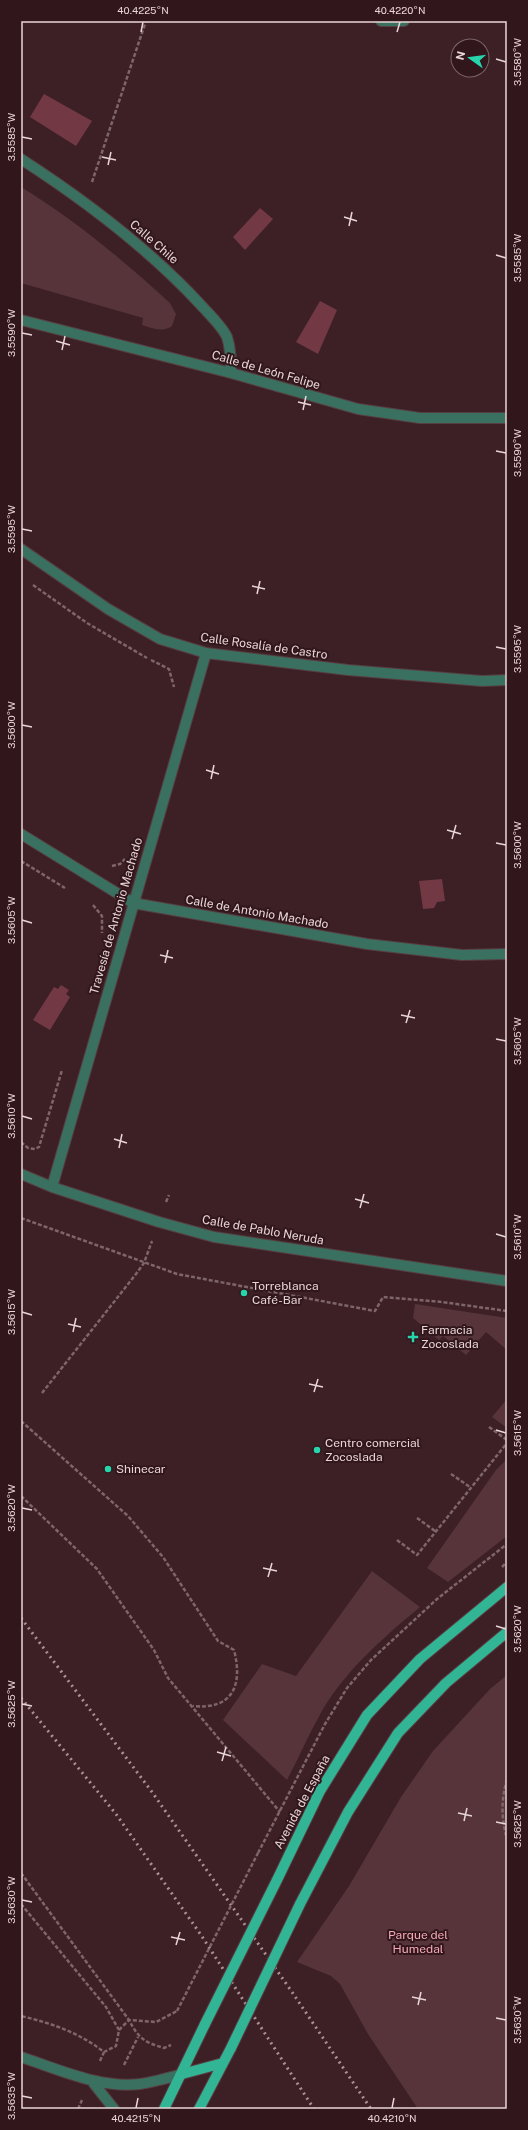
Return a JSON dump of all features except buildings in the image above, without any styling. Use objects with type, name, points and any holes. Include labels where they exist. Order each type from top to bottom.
[{"type":"main road","name":"Avenida de España","points":[[164,2109],[320,1791],[367,1714],[420,1659],[507,1587]]},
{"type":"main road","points":[[199,2109],[300,1904],[348,1812],[398,1733],[446,1683],[507,1632]]},
{"type":"main road","points":[[182,2074],[223,2063]]},
{"type":"street","points":[[380,21],[404,21]]},
{"type":"street","name":"Calle Chile","points":[[21,159],[62,185],[123,231],[155,259],[184,288],[226,336],[231,356],[231,373]]},
{"type":"street","name":"Calle de León Felipe","points":[[21,320],[231,373],[358,409],[420,418],[507,418]]},
{"type":"street","name":"Calle Rosalía de Castro","points":[[21,549],[108,609],[160,639],[206,653],[348,670],[482,681],[507,680]]},
{"type":"street","name":"Travesía de Antonio Machado","points":[[52,1187],[206,653]]},
{"type":"street","name":"Calle de Antonio Machado","points":[[21,834],[133,903],[367,944],[462,955],[507,954]]},
{"type":"street","name":"Calle de Pablo Neruda","points":[[21,1174],[52,1187],[159,1222],[214,1237],[507,1281]]},
{"type":"street","points":[[21,2057],[92,2080],[115,2084],[139,2084],[182,2074]]},
{"type":"street","points":[[92,2080],[114,2109]]},
{"type":"path","points":[[92,182],[146,21]]},
{"type":"path","points":[[27,581],[112,638],[170,669],[174,689]]},
{"type":"path","points":[[108,867],[120,864],[128,855]]},
{"type":"path","points":[[21,861],[68,890]]},
{"type":"path","points":[[88,902],[95,906],[102,916],[102,934]]},
{"type":"path","points":[[21,1142],[28,1148],[35,1149],[39,1147],[64,1063]]},
{"type":"path","points":[[21,1218],[177,1274],[375,1311],[384,1297],[507,1310]]},
{"type":"path","points":[[42,1393],[144,1263]]},
{"type":"path","points":[[21,1421],[128,1516],[163,1557],[218,1641],[234,1650],[238,1665],[237,1682],[230,1695],[216,1705],[192,1706]]},
{"type":"path","points":[[489,1427],[507,1440]]},
{"type":"path","points":[[397,1540],[417,1555],[470,1487],[507,1443]]},
{"type":"path","points":[[451,1474],[470,1487]]},
{"type":"path","points":[[21,1496],[98,1569],[154,1650],[168,1678],[280,1812]]},
{"type":"path","points":[[416,1518],[435,1531]]},
{"type":"path","points":[[507,1779],[502,1809],[502,1822],[507,1839]]},
{"type":"path","points":[[21,2016],[49,2023],[92,2043],[104,2052],[116,2046],[119,2030],[129,2020],[156,2022],[177,2011],[258,1853]]},
{"type":"path","points":[[21,1873],[129,2020],[138,2037],[151,2044],[164,2048],[175,2043]]},
{"type":"path","points":[[21,1904],[106,2007],[119,2030]]},
{"type":"green space","points":[[21,187],[98,241],[170,303],[176,314],[172,326],[161,330],[142,325],[143,318],[21,283]]},
{"type":"green space","points":[[415,1304],[507,1318],[507,1350],[486,1332],[466,1355],[443,1336],[439,1340],[413,1318]]},
{"type":"green space","points":[[507,1399],[507,1428],[492,1417]]},
{"type":"green space","points":[[507,1459],[507,1536],[448,1582],[427,1568],[496,1470]]},
{"type":"green space","points":[[372,1571],[420,1607],[367,1654],[333,1694],[323,1709],[287,1780],[223,1720],[262,1664],[296,1676]]},
{"type":"green space","name":"Parque del Humedal","points":[[507,1675],[507,2109],[418,2109],[368,2034],[340,1984],[331,1976],[297,1962],[349,1886],[401,1797],[433,1751],[490,1689]]},
{"type":"shaded area","points":[[44,94],[92,121],[76,146],[30,117]]},
{"type":"shaded area","points":[[260,208],[273,219],[245,250],[233,237]]},
{"type":"shaded area","points":[[320,301],[337,310],[318,354],[296,342]]},
{"type":"shaded area","points":[[442,879],[445,901],[437,902],[434,908],[423,909],[419,881]]},
{"type":"shaded area","points":[[61,985],[69,990],[66,994],[70,997],[50,1030],[33,1020],[54,987],[58,989]]},
{"type":"railway","points":[[21,1618],[152,1792],[292,1992],[371,2109]]},
{"type":"railway","points":[[21,1698],[116,1814],[201,1935],[314,2109]]},
{"type":"place","name":"Torreblanca Café-Bar","points":[[244,1293]]},
{"type":"place","name":"Farmacia Zocoslada","points":[[413,1337]]},
{"type":"place","name":"Centro comercial Zocoslada","points":[[317,1450]]},
{"type":"place","name":"Shinecar","points":[[108,1469]]}]
